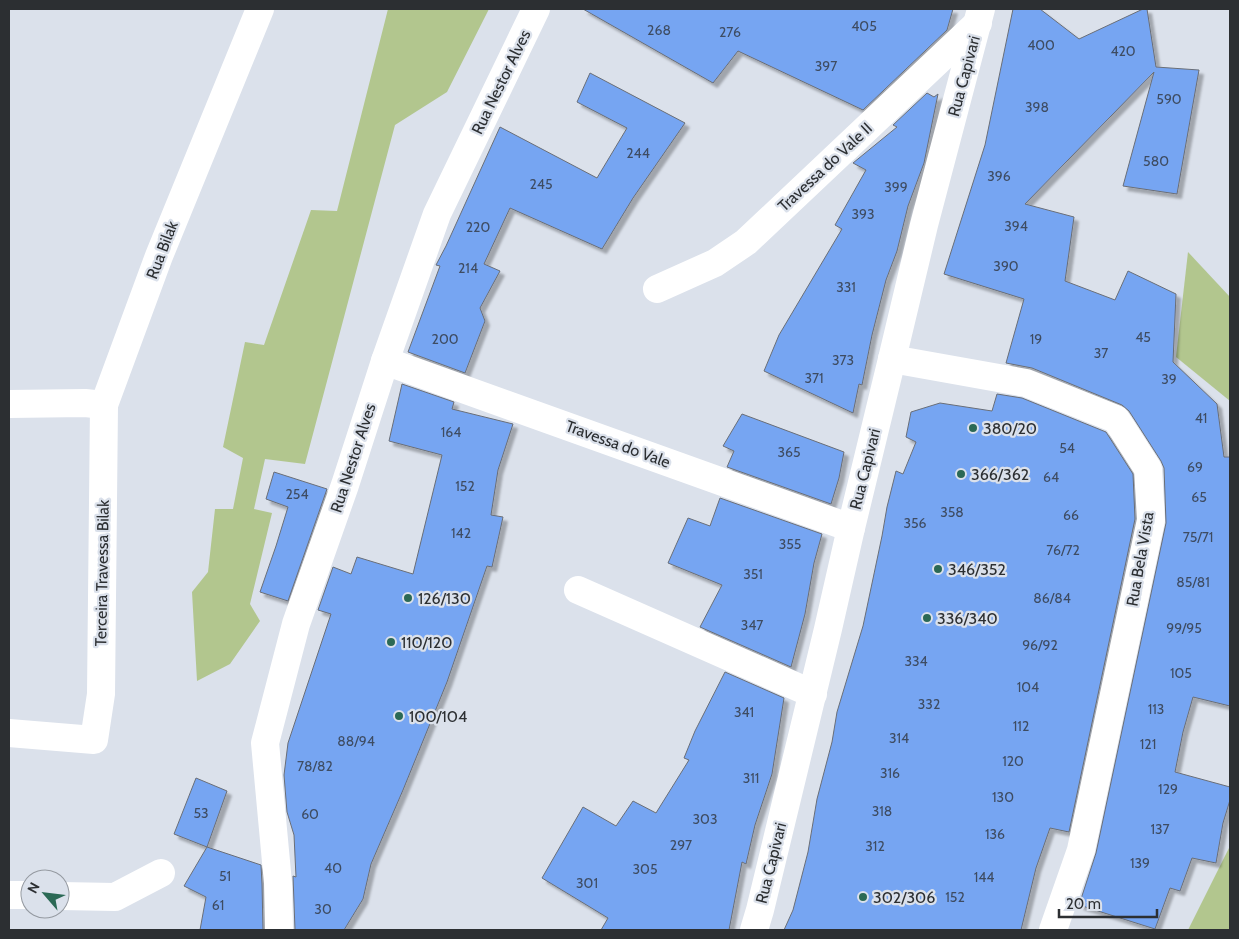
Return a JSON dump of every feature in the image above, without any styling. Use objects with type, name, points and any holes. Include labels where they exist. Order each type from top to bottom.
[{"type":"street","name":"Rua Bilak","points":[[104,405],[159,256],[260,9]]},
{"type":"street","name":"Rua Nestor Alves","points":[[278,930],[278,884],[265,743],[296,624],[345,485],[384,360],[437,214],[536,9]]},
{"type":"street","name":"Travessa do Vale II","points":[[658,289],[715,263],[746,242],[979,16]]},
{"type":"street","name":"Rua Capivari","points":[[754,930],[924,225],[979,16]]},
{"type":"street","name":"Travessa do Vale","points":[[384,360],[851,528]]},
{"type":"street","name":"Rua Bela Vista","points":[[892,360],[1026,383],[1116,419],[1148,468],[1150,520],[1081,850],[1053,930]]},
{"type":"street","points":[[9,404],[85,403],[104,405]]},
{"type":"street","name":"Terceira Travessa Bilak","points":[[9,733],[94,740],[101,694],[104,405]]},
{"type":"street","points":[[578,590],[812,694]]},
{"type":"street","points":[[70,896],[115,897],[161,873]]},
{"type":"green space","points":[[388,9],[489,9],[447,92],[395,125],[305,464],[265,459],[254,509],[272,513],[250,604],[260,621],[230,664],[197,681],[192,592],[208,572],[215,509],[233,509],[243,458],[223,447],[245,342],[264,345],[311,210],[337,211]]},
{"type":"green space","points":[[1188,252],[1230,297],[1230,401],[1176,357]]},
{"type":"green space","points":[[1230,846],[1230,930],[1188,930]]},
{"type":"building","points":[[583,9],[953,9],[947,30],[863,110],[738,51],[713,83]]},
{"type":"building","points":[[1013,9],[1040,9],[1079,39],[1143,9],[1147,9],[1156,67],[1199,70],[1177,194],[1123,186],[1154,72],[1025,204],[1074,217],[1065,281],[1115,300],[1128,271],[1176,294],[1173,362],[1217,404],[1224,457],[1230,457],[1230,706],[1193,697],[1183,732],[1175,772],[1230,787],[1230,800],[1223,823],[1216,863],[1192,858],[1180,891],[1170,888],[1155,929],[1079,905],[1096,853],[1166,523],[1164,468],[1129,411],[1122,405],[1032,368],[1006,363],[1024,299],[944,274],[985,145]]},
{"type":"building","points":[[590,73],[685,123],[633,198],[602,249],[510,208],[484,264],[500,271],[480,308],[485,321],[465,373],[408,352],[440,266],[436,265],[500,127],[597,178],[627,128],[577,102]]},
{"type":"building","points":[[927,93],[934,97],[938,94],[924,163],[908,206],[897,251],[886,280],[862,385],[859,384],[853,413],[764,371],[779,335],[842,229],[835,225],[866,170],[853,163],[897,127],[893,125]]},
{"type":"building","points":[[402,384],[454,402],[452,409],[513,424],[498,470],[491,515],[503,517],[492,567],[487,566],[447,682],[371,864],[363,899],[344,930],[295,930],[293,876],[296,877],[294,835],[287,812],[284,775],[288,743],[331,614],[318,610],[333,567],[351,574],[357,557],[413,574],[442,455],[389,441]]},
{"type":"building","points":[[997,394],[1022,398],[1106,432],[1133,474],[1135,519],[1069,832],[1050,828],[1036,868],[1021,930],[784,930],[793,910],[808,852],[817,799],[832,742],[837,712],[863,626],[896,471],[903,474],[916,442],[906,437],[911,412],[940,403],[992,411]]},
{"type":"building","points":[[742,414],[844,452],[831,504],[727,467],[734,451],[723,446]]},
{"type":"building","points":[[274,472],[327,489],[288,601],[260,592],[288,507],[266,499]]},
{"type":"building","points":[[720,498],[822,534],[814,563],[805,614],[791,667],[700,627],[722,585],[668,563],[688,518],[710,526]]},
{"type":"building","points":[[725,672],[784,698],[772,774],[755,825],[746,864],[742,862],[729,930],[601,930],[608,918],[542,878],[583,807],[616,826],[633,801],[656,813],[689,760],[684,758],[695,731]]},
{"type":"building","points":[[196,778],[227,791],[207,847],[174,834]]},
{"type":"building","points":[[207,847],[261,865],[263,930],[200,930],[206,897],[184,886]]},
{"type":"place","name":"380/20","points":[[973,428]]},
{"type":"place","name":"366/362","points":[[961,474]]},
{"type":"place","name":"346/352","points":[[938,569]]},
{"type":"place","name":"126/130","points":[[408,598]]},
{"type":"place","name":"336/340","points":[[927,618]]},
{"type":"place","name":"110/120","points":[[391,642]]},
{"type":"place","name":"100/104","points":[[399,716]]},
{"type":"place","name":"302/306","points":[[863,897]]}]
